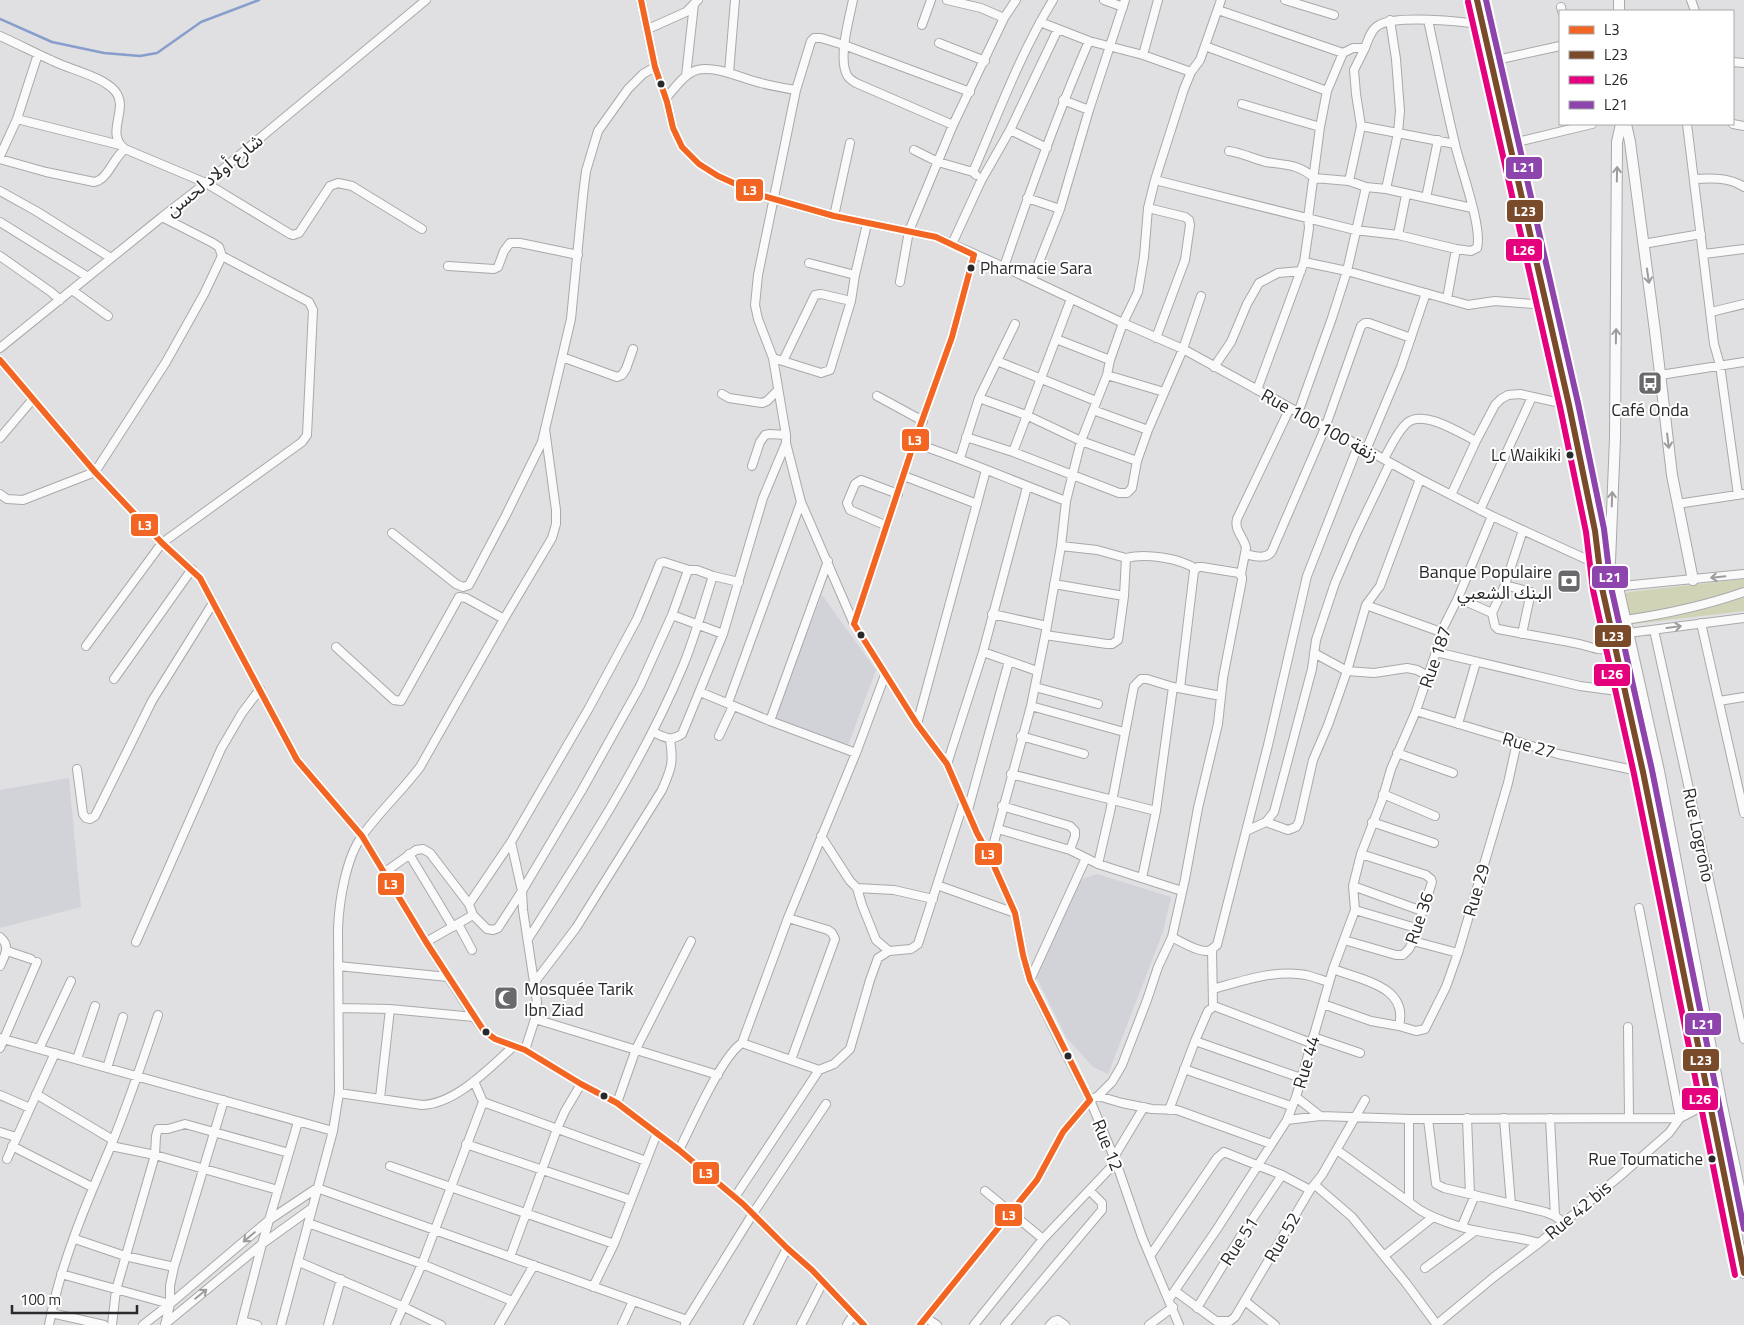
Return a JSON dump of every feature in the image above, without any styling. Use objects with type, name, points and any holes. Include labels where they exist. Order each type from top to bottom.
[{"type":"main road","points":[[1477,0],[1569,405],[1595,531],[1602,588],[1643,772],[1744,1273]]},
{"type":"main road","points":[[1610,565],[1614,438],[1617,142],[1621,125]]},
{"type":"main road","points":[[1626,125],[1630,142],[1672,475],[1693,580]]},
{"type":"main road","points":[[1595,531],[1618,587],[1658,771],[1744,1211]]},
{"type":"street","name":"شارع أولاد لحسن","points":[[0,348],[162,217],[206,184],[426,0]]},
{"type":"street","name":"Rue 100 زنقة 100","points":[[641,0],[655,67],[666,98],[673,128],[682,147],[699,164],[718,176],[760,195],[834,216],[936,237],[974,255],[1004,266],[1071,299],[1183,349],[1324,428],[1492,516],[1599,565],[1610,565]]},
{"type":"street","points":[[729,73],[735,0]]},
{"type":"street","points":[[853,0],[844,45],[845,68],[850,79],[953,125]]},
{"type":"street","points":[[922,25],[931,0]]},
{"type":"street","points":[[948,0],[982,4],[1004,18]]},
{"type":"street","points":[[900,282],[909,231],[953,125],[1004,18],[1016,0]]},
{"type":"street","points":[[973,172],[1040,22],[1054,0]]},
{"type":"street","points":[[1032,280],[1060,209],[1089,110],[1124,4],[1104,0]]},
{"type":"street","points":[[1143,55],[1158,0]]},
{"type":"street","points":[[990,857],[1021,736],[1031,706],[1061,546],[1066,501],[1081,441],[1107,375],[1110,360],[1123,323],[1138,292],[1144,257],[1148,208],[1155,180],[1191,72],[1200,60],[1221,0]]},
{"type":"street","points":[[1285,0],[1334,15]]},
{"type":"street","points":[[648,29],[686,12],[696,2]]},
{"type":"street","points":[[686,76],[696,2]]},
{"type":"street","points":[[1218,10],[1343,53]]},
{"type":"street","points":[[1349,181],[1361,126],[1354,70],[1373,30],[1378,25],[1390,20],[1470,22],[1483,25]]},
{"type":"street","points":[[1386,189],[1398,133],[1400,111],[1396,59],[1390,20]]},
{"type":"street","points":[[1155,180],[1355,230],[1398,236],[1456,249],[1470,251],[1477,248],[1478,232],[1455,144],[1428,20]]},
{"type":"street","points":[[1040,22],[1089,41],[1143,55],[1191,72]]},
{"type":"street","points":[[952,244],[981,181],[1010,130],[1058,29]]},
{"type":"street","points":[[0,36],[96,78],[116,92],[120,109],[116,136],[123,147]]},
{"type":"street","name":"Rue 12","points":[[844,45],[821,38],[814,38],[812,41],[796,90],[757,283],[755,305],[758,319],[773,358],[786,439],[801,502],[854,624],[917,724],[947,764],[977,833],[990,857],[1015,913],[1030,980],[1090,1100],[1115,1160],[1150,1256],[1180,1325]]},
{"type":"street","points":[[1004,266],[1063,100],[1089,41]]},
{"type":"street","points":[[939,43],[985,61]]},
{"type":"street","points":[[844,45],[970,92]]},
{"type":"street","points":[[1205,46],[1327,91]]},
{"type":"street","points":[[1492,61],[1559,46]]},
{"type":"street","points":[[1257,390],[1304,262],[1320,127],[1327,91],[1343,53],[1353,48],[1365,48]]},
{"type":"street","points":[[38,54],[18,119],[0,157],[46,172],[94,182],[104,178],[123,147]]},
{"type":"street","points":[[392,532],[460,587],[467,586],[538,452],[545,429],[571,319],[586,172],[598,131],[628,89],[643,74],[655,67]]},
{"type":"street","points":[[666,98],[686,76],[696,70],[704,69],[729,73],[761,83],[796,90]]},
{"type":"street","points":[[1063,100],[1089,110]]},
{"type":"street","points":[[1242,104],[1320,127]]},
{"type":"street","points":[[18,119],[123,147],[206,184],[293,235],[302,230],[330,186],[338,183],[345,183],[357,189],[422,229]]},
{"type":"street","points":[[1509,144],[1588,125]]},
{"type":"street","points":[[1677,504],[1741,494],[1720,365],[1714,344],[1687,125]]},
{"type":"street","points":[[1361,126],[1455,144]]},
{"type":"street","points":[[1010,130],[1047,148]]},
{"type":"street","points":[[1426,198],[1438,140]]},
{"type":"street","points":[[834,216],[850,143]]},
{"type":"street","points":[[914,150],[938,162],[973,172],[981,181]]},
{"type":"street","points":[[1228,151],[1267,162],[1286,164],[1307,172],[1314,178],[1349,181],[1366,187],[1386,189],[1406,195],[1472,208]]},
{"type":"street","points":[[1694,179],[1712,178],[1727,180],[1744,187]]},
{"type":"street","points":[[1298,413],[1347,271],[1366,187]]},
{"type":"street","points":[[0,191],[59,224],[111,258]]},
{"type":"street","points":[[1398,236],[1406,195]]},
{"type":"street","points":[[1027,198],[1060,209]]},
{"type":"street","points":[[1148,208],[1185,217],[1190,225],[1185,260],[1156,338]]},
{"type":"street","points":[[86,646],[162,543],[302,442],[307,435],[313,310],[308,302],[222,256],[219,247],[213,243],[162,217]]},
{"type":"street","points":[[0,222],[88,277]]},
{"type":"street","points":[[773,358],[821,373],[830,370],[851,301],[867,224]]},
{"type":"street","points":[[1643,244],[1701,234]]},
{"type":"street","points":[[448,266],[494,269],[498,267],[504,250],[510,243],[520,243],[578,254]]},
{"type":"street","points":[[1446,299],[1456,249]]},
{"type":"street","points":[[1704,254],[1744,249]]},
{"type":"street","points":[[854,624],[914,443],[952,337],[974,255]]},
{"type":"street","points":[[0,256],[60,300]]},
{"type":"street","points":[[0,494],[7,499],[23,500],[95,472],[166,362],[204,294],[222,256]]},
{"type":"street","points":[[1304,262],[1347,271],[1468,305],[1495,301],[1545,305]]},
{"type":"street","points":[[809,263],[855,275]]},
{"type":"street","points":[[1214,367],[1231,342],[1247,304],[1259,283],[1278,273],[1301,270]]},
{"type":"street","points":[[72,290],[108,316]]},
{"type":"street","points":[[1366,450],[1401,367],[1426,293]]},
{"type":"street","points":[[783,361],[815,295],[821,294],[851,301]]},
{"type":"street","points":[[966,437],[1012,452],[1123,494],[1130,491],[1137,461],[1148,430],[1183,349],[1201,296]]},
{"type":"street","points":[[1012,452],[1071,299]]},
{"type":"street","points":[[1710,312],[1744,304]]},
{"type":"street","points":[[960,458],[979,398],[1015,324]]},
{"type":"street","points":[[1245,554],[1266,557],[1271,554],[1324,428],[1362,324],[1373,324],[1411,338]]},
{"type":"street","points":[[1056,339],[1110,360]]},
{"type":"street","points":[[562,357],[617,377],[626,370],[633,349]]},
{"type":"street","points":[[0,360],[95,472],[162,543],[200,578],[297,760],[362,836],[426,942],[484,1031],[495,1039],[525,1050],[581,1084],[617,1103],[679,1150],[735,1197],[786,1248],[824,1282],[864,1325]]},
{"type":"street","points":[[997,361],[1096,401]]},
{"type":"street","points":[[1660,375],[1744,362]]},
{"type":"street","points":[[1107,375],[1164,392]]},
{"type":"street","points":[[722,394],[729,398],[762,403],[767,402],[778,390]]},
{"type":"street","points":[[1451,495],[1476,441],[1495,405],[1501,399],[1514,394],[1569,405]]},
{"type":"street","points":[[877,396],[923,421]]},
{"type":"street","points":[[1480,510],[1532,397]]},
{"type":"street","points":[[979,398],[1026,415],[1081,441],[1137,461]]},
{"type":"street","points":[[0,438],[33,399]]},
{"type":"street","points":[[920,1325],[1012,1213],[1036,1180],[1063,1132],[1090,1100],[1098,1096],[1112,1082],[1122,1065],[1158,967],[1172,937],[1198,808],[1218,724],[1223,678],[1242,580],[1241,574],[1246,544],[1237,530],[1237,519],[1290,408]]},
{"type":"street","points":[[1093,410],[1148,430]]},
{"type":"street","points":[[1246,830],[1266,822],[1274,812],[1312,669],[1318,633],[1335,583],[1402,428],[1407,422],[1421,418],[1432,420],[1476,441]]},
{"type":"street","points":[[281,1325],[334,1131],[339,1093],[338,912],[343,884],[362,836],[406,786],[420,767],[552,538],[556,524],[556,510],[545,429]]},
{"type":"street","points":[[653,732],[670,740],[682,734],[723,634],[762,498],[786,439],[770,434],[765,435],[760,442],[752,466]]},
{"type":"street","points":[[914,443],[960,458],[1027,487],[1066,501]]},
{"type":"street","points":[[1172,937],[1207,951],[1217,945],[1307,576],[1358,446]]},
{"type":"street","points":[[917,724],[986,470]]},
{"type":"street","points":[[904,476],[978,504]]},
{"type":"street","points":[[1266,822],[1288,830],[1296,827],[1299,822],[1313,760],[1328,725],[1347,671],[1366,605],[1380,586],[1420,479]]},
{"type":"street","points":[[887,526],[850,510],[847,504],[858,481],[866,482],[898,494]]},
{"type":"street","points":[[947,764],[983,652],[1027,487]]},
{"type":"street","points":[[719,736],[801,502]]},
{"type":"street","name":"Rue 187","points":[[1382,797],[1397,753],[1416,711],[1441,632],[1458,598],[1492,516]]},
{"type":"street","points":[[1522,530],[1505,585],[1492,613],[1494,624],[1498,629],[1577,643],[1597,650],[1616,648]]},
{"type":"street","points":[[1061,546],[1097,550],[1126,558],[1151,557],[1173,560],[1183,562],[1196,569],[1208,567],[1241,574]]},
{"type":"street","points":[[1045,635],[1107,644],[1115,643],[1120,636],[1126,558]]},
{"type":"street","points":[[770,721],[828,561]]},
{"type":"street","points":[[469,904],[511,842],[589,708],[637,620],[660,563],[664,562],[739,582]]},
{"type":"street","points":[[114,679],[192,569]]},
{"type":"street","points":[[1142,878],[1156,811],[1196,569]]},
{"type":"street","points":[[384,872],[418,849],[430,852],[469,904],[473,915],[487,929],[491,931],[496,930],[522,891],[582,790],[640,686],[672,615],[686,573],[689,570]]},
{"type":"street","points":[[1602,588],[1744,574]]},
{"type":"street","points":[[528,939],[583,855],[653,732],[684,664],[713,576]]},
{"type":"street","points":[[1054,584],[1124,596]]},
{"type":"street","points":[[1505,585],[1531,592],[1522,634]]},
{"type":"street","points":[[1625,620],[1691,609],[1744,592]]},
{"type":"street","points":[[336,647],[394,700],[400,701],[459,597],[466,598],[504,619]]},
{"type":"street","points":[[1458,598],[1492,613]]},
{"type":"street","points":[[77,769],[83,814],[86,818],[90,819],[95,816],[152,701],[213,603]]},
{"type":"street","points":[[1366,605],[1441,632]]},
{"type":"street","points":[[992,614],[1047,626]]},
{"type":"street","points":[[672,615],[723,634]]},
{"type":"street","points":[[1613,636],[1744,618]]},
{"type":"street","points":[[1701,623],[1744,813]]},
{"type":"street","name":"Rue Logroño","points":[[1654,630],[1744,1039]]},
{"type":"street","points":[[983,652],[1038,671]]},
{"type":"street","points":[[1436,652],[1580,686],[1625,692]]},
{"type":"street","points":[[1314,653],[1347,671],[1374,673],[1407,668],[1417,670],[1428,676]]},
{"type":"street","points":[[968,810],[1009,660]]},
{"type":"street","points":[[1458,724],[1476,662]]},
{"type":"street","points":[[679,1150],[718,1075],[732,1052],[742,1043],[788,918],[856,753],[885,675]]},
{"type":"street","points":[[1098,864],[1134,686],[1137,682],[1147,680],[1221,696]]},
{"type":"street","points":[[1034,687],[1098,704]]},
{"type":"street","points":[[136,942],[220,749],[242,713],[260,689]]},
{"type":"street","points":[[700,692],[770,721],[856,753]]},
{"type":"street","points":[[1719,701],[1744,697]]},
{"type":"street","points":[[1031,706],[1124,732]]},
{"type":"street","name":"Rue 27","points":[[1416,711],[1579,759],[1643,772]]},
{"type":"street","points":[[1021,736],[1084,754]]},
{"type":"street","points":[[534,983],[576,928],[662,790],[672,763],[673,756],[670,740]]},
{"type":"street","name":"Rue 29","points":[[1400,1026],[1420,1031],[1425,1029],[1437,1008],[1458,953],[1508,783],[1517,742]]},
{"type":"street","points":[[1397,753],[1453,773]]},
{"type":"street","points":[[1011,774],[1156,811]]},
{"type":"street","points":[[1382,797],[1435,816]]},
{"type":"street","name":"Rue 44","points":[[1169,1299],[1287,1120],[1296,1097],[1333,969],[1355,910],[1353,886],[1361,854],[1382,797]]},
{"type":"street","points":[[735,1197],[819,1070],[834,1064],[850,1049],[876,962],[882,954],[889,951],[911,949],[918,944],[964,801]]},
{"type":"street","points":[[1002,806],[1070,826],[1075,831],[1070,850]]},
{"type":"street","points":[[1372,822],[1434,843]]},
{"type":"street","points":[[998,829],[1070,850],[1098,864],[1182,891]]},
{"type":"street","points":[[821,836],[850,881],[857,888],[876,940],[889,951]]},
{"type":"street","points":[[511,842],[522,891],[537,1002],[535,1020],[525,1050]]},
{"type":"street","points":[[409,854],[472,950]]},
{"type":"street","name":"Rue 36","points":[[1344,940],[1391,954],[1403,955],[1413,941],[1432,882],[1429,877],[1361,854]]},
{"type":"street","points":[[1030,980],[1086,858]]},
{"type":"street","points":[[937,885],[1015,913]]},
{"type":"street","points":[[1353,886],[1422,911]]},
{"type":"street","points":[[857,888],[894,890],[933,899]]},
{"type":"street","points":[[1287,1120],[1320,1116],[1409,1119],[1680,1118],[1639,908]]},
{"type":"street","points":[[1355,910],[1416,928]]},
{"type":"street","points":[[426,942],[473,915]]},
{"type":"street","points":[[788,918],[828,930],[832,932],[835,939],[791,1060]]},
{"type":"street","points":[[0,937],[7,945],[7,951],[0,966]]},
{"type":"street","points":[[617,1103],[636,1049],[691,941]]},
{"type":"street","points":[[1413,941],[1458,953]]},
{"type":"street","points":[[1169,1110],[1208,1011],[1213,1006],[1212,949]]},
{"type":"street","points":[[0,1048],[2,1038],[34,960],[7,951]]},
{"type":"street","points":[[338,966],[448,977]]},
{"type":"street","points":[[1323,1004],[1371,1021],[1400,1026],[1401,1019],[1398,1002],[1388,990],[1333,969]]},
{"type":"street","points":[[1212,989],[1252,979],[1283,974],[1306,975],[1329,982]]},
{"type":"street","points":[[39,1049],[71,981]]},
{"type":"street","points":[[77,1059],[95,1006]]},
{"type":"street","points":[[1213,1006],[1312,1040],[1360,1053]]},
{"type":"street","points":[[339,1008],[390,1009],[474,1017]]},
{"type":"street","points":[[380,1098],[390,1009]]},
{"type":"street","points":[[49,1325],[62,1274],[92,1187],[112,1143],[138,1076],[158,1015]]},
{"type":"street","points":[[107,1068],[122,1017]]},
{"type":"street","points":[[535,1020],[718,1075]]},
{"type":"street","points":[[1628,1027],[1629,1118]]},
{"type":"street","points":[[2,1038],[334,1131]]},
{"type":"street","points":[[1195,1042],[1301,1078]]},
{"type":"street","points":[[742,1043],[819,1070]]},
{"type":"street","points":[[339,1093],[422,1105],[441,1102],[474,1081],[514,1046]]},
{"type":"street","points":[[7,1159],[55,1053]]},
{"type":"street","points":[[1184,1069],[1291,1106]]},
{"type":"street","points":[[395,1325],[436,1230],[450,1187],[483,1102],[474,1081]]},
{"type":"street","points":[[510,1257],[557,1129],[581,1084]]},
{"type":"street","points":[[36,1094],[112,1143],[278,1190]]},
{"type":"street","points":[[0,1095],[30,1108]]},
{"type":"street","points":[[1098,1096],[1122,1103],[1184,1112],[1271,1144]]},
{"type":"street","points":[[1296,1097],[1320,1116]]},
{"type":"street","points":[[164,1325],[170,1304],[170,1286],[174,1267],[224,1100]]},
{"type":"street","points":[[1356,1117],[1365,1100]]},
{"type":"street","name":"Rue 42 bis","points":[[1436,1325],[1564,1223],[1659,1142],[1676,1125],[1680,1118],[1709,1103],[1721,1101]]},
{"type":"street","points":[[483,1102],[646,1161]]},
{"type":"street","points":[[317,1188],[633,1301],[686,1323],[752,1215],[826,1104]]},
{"type":"street","points":[[974,1325],[1043,1239],[1090,1191],[1115,1160],[1144,1107]]},
{"type":"street","name":"Rue 52","points":[[1197,1308],[1216,1321],[1225,1322],[1232,1319],[1245,1301],[1356,1117]]},
{"type":"street","points":[[1462,1226],[1472,1195],[1467,1118]]},
{"type":"street","points":[[1504,1118],[1511,1204]]},
{"type":"street","points":[[1550,1118],[1555,1216]]},
{"type":"street","points":[[1409,1119],[1409,1201]]},
{"type":"street","points":[[1428,1119],[1434,1182],[1444,1188],[1555,1216],[1564,1223]]},
{"type":"street","points":[[256,1325],[242,1323],[262,1244],[298,1122]]},
{"type":"street","points":[[112,1325],[116,1290],[155,1155],[156,1132],[160,1128],[168,1129],[185,1124],[289,1153]]},
{"type":"street","points":[[0,1132],[16,1137]]},
{"type":"street","points":[[593,1287],[614,1244],[657,1133]]},
{"type":"street","points":[[466,1144],[632,1200]]},
{"type":"street","points":[[12,1146],[92,1187]]},
{"type":"street","points":[[1337,1150],[1420,1210],[1433,1217],[1475,1231],[1522,1238],[1539,1243]]},
{"type":"street","points":[[1150,1256],[1221,1154],[1227,1152],[1312,1188],[1352,1217],[1436,1325]]},
{"type":"street","points":[[390,1166],[614,1244]]},
{"type":"street","name":"Rue 51","points":[[1197,1308],[1239,1239],[1282,1175]]},
{"type":"street","points":[[143,1325],[269,1220],[317,1188]]},
{"type":"street","points":[[985,1191],[1043,1239]]},
{"type":"street","points":[[1005,1325],[1102,1210],[1102,1203],[1090,1191]]},
{"type":"street","points":[[164,1325],[262,1244],[312,1208]]},
{"type":"street","points":[[1384,1256],[1433,1217]]},
{"type":"street","points":[[308,1223],[422,1264],[512,1301]]},
{"type":"street","points":[[1425,1268],[1475,1231]]},
{"type":"street","points":[[75,1239],[125,1256],[174,1267]]},
{"type":"street","points":[[748,1325],[786,1248]]},
{"type":"street","points":[[299,1262],[441,1325]]},
{"type":"street","points":[[499,1325],[534,1265]]},
{"type":"street","points":[[62,1274],[170,1304]]},
{"type":"street","points":[[328,1325],[341,1279]]},
{"type":"street","points":[[801,1325],[824,1282]]},
{"type":"street","points":[[1175,1291],[1197,1308]]},
{"type":"street","points":[[622,1325],[633,1301]]},
{"type":"street","points":[[1245,1301],[1275,1325]]},
{"type":"street","points":[[1149,1325],[1172,1308]]},
{"type":"street","points":[[51,1313],[104,1325]]},
{"type":"street","points":[[847,1325],[854,1314]]},
{"type":"street","points":[[926,1318],[936,1325]]},
{"type":"street","points":[[1050,1325],[1058,1320],[1065,1325]]},
{"type":"shaded area","points":[[822,595],[876,670],[848,745],[773,720]]},
{"type":"shaded area","points":[[69,778],[81,907],[0,928],[0,790]]},
{"type":"shaded area","points":[[1097,874],[1171,897],[1163,932],[1108,1074],[1093,1067],[1066,1037],[1036,976],[1082,879]]},
{"type":"green space","points":[[1744,579],[1744,611],[1634,624],[1631,623],[1623,595],[1629,592]]},
{"type":"waterway","points":[[0,19],[52,42],[104,53],[140,56],[157,53],[201,22],[259,0]]},
{"type":"transit line","name":"L3","points":[[641,0],[655,67],[667,102],[673,128],[682,147],[699,164],[718,176],[760,195],[834,216],[936,237],[974,255]]},
{"type":"transit line","name":"L23","points":[[1477,0],[1569,405],[1595,531],[1602,588],[1643,772],[1744,1273]]},
{"type":"transit line","name":"L21","points":[[1486,0],[1578,403],[1604,529],[1611,587],[1652,770],[1744,1229]]},
{"type":"transit line","name":"L26","points":[[1468,2],[1560,407],[1586,532],[1593,590],[1634,774],[1735,1275]]},
{"type":"transit line","name":"L3","points":[[854,624],[914,443],[952,337],[974,255]]},
{"type":"transit line","name":"L3","points":[[0,360],[95,472],[162,543],[200,578],[297,760],[362,836],[426,942],[484,1031],[495,1039],[525,1050],[581,1084],[617,1103],[679,1150],[743,1204],[812,1270],[864,1325]]},
{"type":"transit line","name":"L3","points":[[854,624],[917,724],[947,764],[1015,913],[1030,980],[1090,1100]]},
{"type":"transit line","name":"L3","points":[[920,1325],[1037,1180],[1063,1132],[1090,1100]]},
{"type":"place","name":"Pharmacie Sara","points":[[971,268]]},
{"type":"place","name":"Café Onda","points":[[1650,383]]},
{"type":"place","name":"Lc Waikiki","points":[[1570,455]]},
{"type":"place","name":"Banque Populaire البنك الشعبي","points":[[1569,581]]},
{"type":"place","name":"Mosquée Tarik Ibn Ziad","points":[[506,998]]},
{"type":"place","name":"Rue Toumatiche","points":[[1712,1159]]}]
